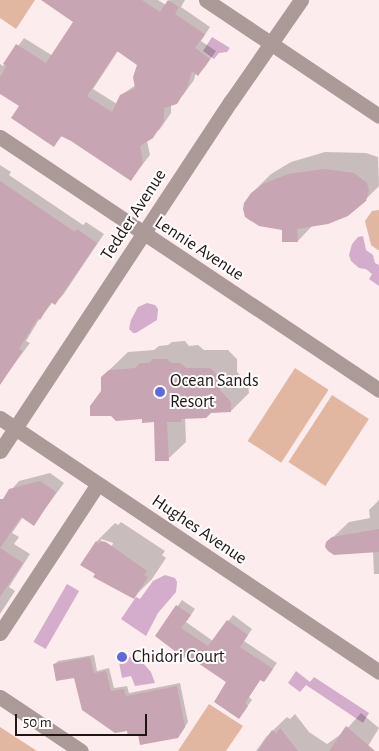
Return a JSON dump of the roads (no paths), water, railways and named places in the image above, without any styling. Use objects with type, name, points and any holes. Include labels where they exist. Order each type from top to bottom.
[{"type":"street","points":[[206,0],[379,116]]},
{"type":"street","name":"Tedder Avenue","points":[[0,451],[230,101],[301,0]]},
{"type":"street","name":"Lennie Avenue","points":[[0,137],[379,390]]},
{"type":"street","name":"Hughes Avenue","points":[[0,418],[379,672]]},
{"type":"street","points":[[0,633],[98,484]]},
{"type":"street","points":[[0,698],[81,751]]},
{"type":"place","name":"Ocean Sands Resort","points":[[160,392]]},
{"type":"place","name":"Chidori Court","points":[[122,657]]}]
